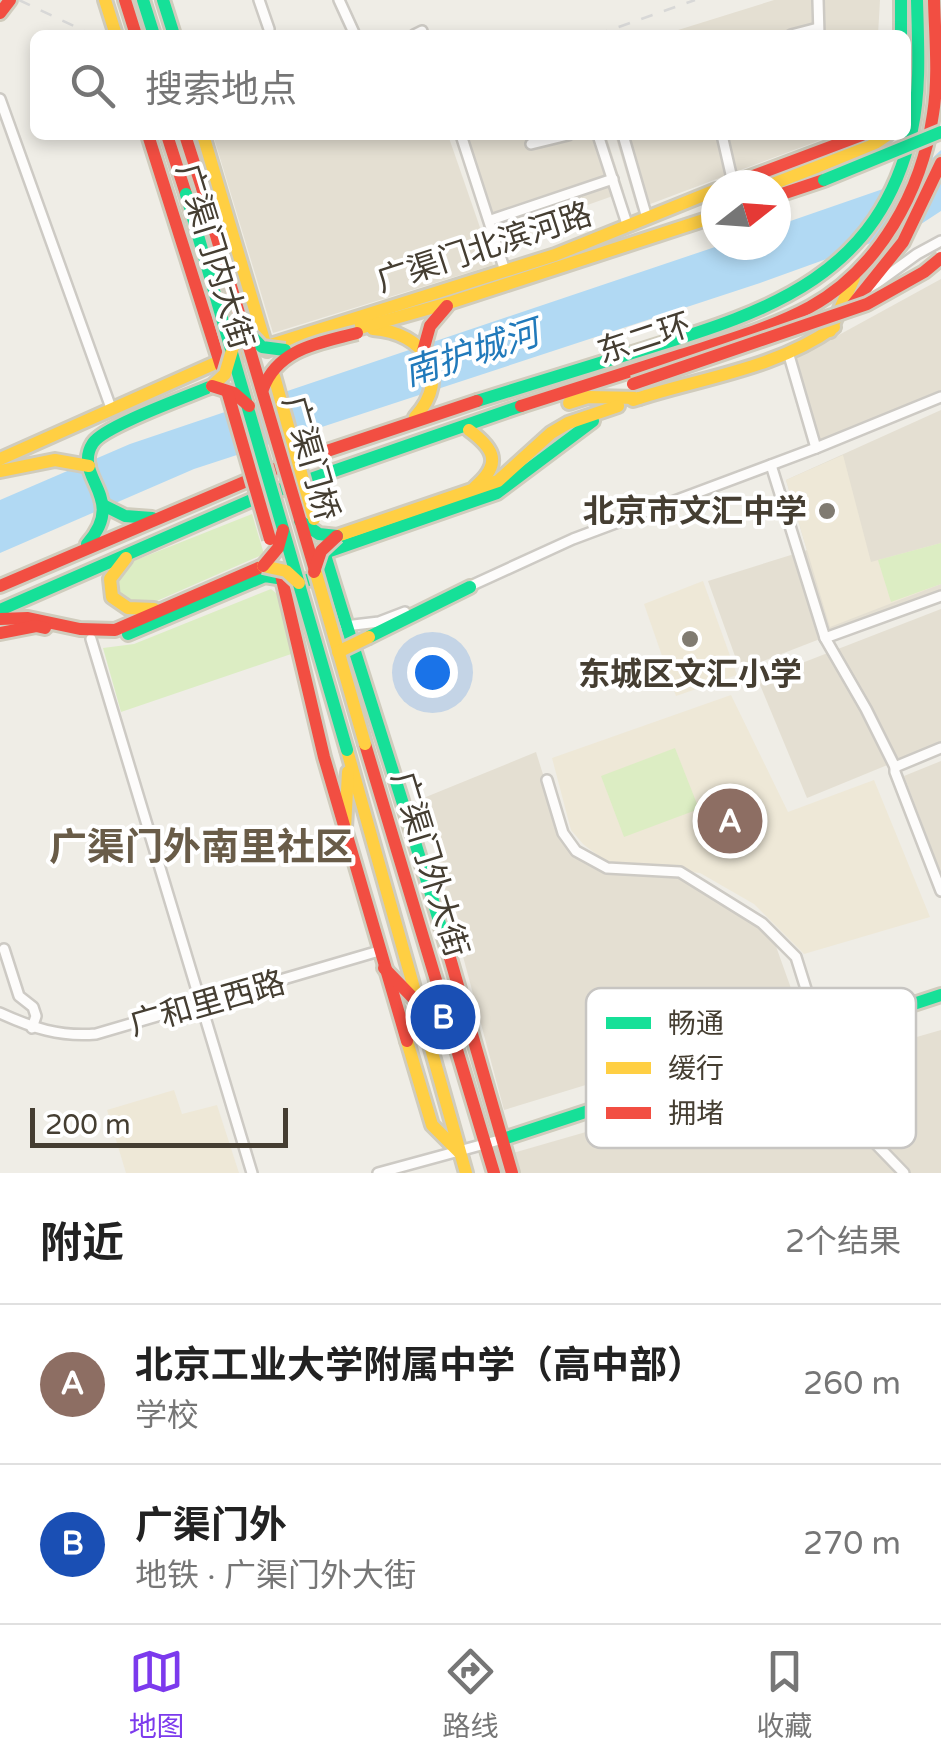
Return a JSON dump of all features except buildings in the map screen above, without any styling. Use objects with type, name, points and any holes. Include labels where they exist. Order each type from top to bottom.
[{"type":"main road","points":[[0,13],[10,0]]},
{"type":"main road","points":[[105,0],[114,30]]},
{"type":"main road","points":[[125,0],[134,30]]},
{"type":"main road","points":[[143,0],[152,30]]},
{"type":"main road","points":[[164,0],[173,30]]},
{"type":"main road","points":[[901,0],[902,30]]},
{"type":"main road","name":"东二环","points":[[911,124],[918,82],[916,0]]},
{"type":"main road","name":"东二环","points":[[0,610],[146,542],[389,450],[762,329],[812,306],[838,289],[859,268],[896,218],[923,162],[933,116],[934,0]]},
{"type":"main road","points":[[911,98],[918,82]]},
{"type":"main road","points":[[791,191],[941,132]]},
{"type":"main road","name":"广渠门内大街","points":[[150,140],[228,394]]},
{"type":"main road","name":"广渠门内大街","points":[[169,140],[186,194]]},
{"type":"main road","name":"广渠门内大街","points":[[187,140],[202,188]]},
{"type":"main road","name":"广渠门内大街","points":[[204,140],[274,376]]},
{"type":"main road","points":[[771,170],[849,140]]},
{"type":"main road","points":[[791,178],[880,140]]},
{"type":"main road","name":"东二环","points":[[0,586],[267,471],[410,421],[761,312],[820,279],[868,232],[904,165],[908,140]]},
{"type":"main road","points":[[307,520],[318,534],[337,536],[498,482],[529,451],[568,423],[788,352],[830,331],[876,280],[903,242],[941,163]]},
{"type":"main road","points":[[774,169],[805,173]]},
{"type":"main road","name":"广渠门桥","points":[[202,188],[307,520]]},
{"type":"main road","name":"广渠门桥","points":[[186,194],[348,754]]},
{"type":"main road","name":"广渠门北滨河路","points":[[0,460],[220,360],[556,255],[701,196]]},
{"type":"main road","points":[[636,240],[663,224],[701,210]]},
{"type":"main road","points":[[246,331],[265,349],[284,350],[452,302],[701,220]]},
{"type":"main road","points":[[556,255],[592,256]]},
{"type":"main road","points":[[389,450],[633,384],[867,304],[941,258]]},
{"type":"main road","points":[[830,331],[859,268]]},
{"type":"main road","points":[[410,421],[431,402],[434,387],[422,341],[432,323],[452,302]]},
{"type":"main road","points":[[263,389],[274,362],[286,355],[368,330],[404,332],[423,350]]},
{"type":"main road","points":[[75,554],[106,518],[89,466],[93,444],[105,433],[212,386],[226,374],[233,347]]},
{"type":"main road","name":"广渠门桥","points":[[274,376],[307,520],[314,572],[365,744]]},
{"type":"main road","points":[[212,386],[234,393],[249,406]]},
{"type":"main road","name":"广渠门桥","points":[[228,394],[270,539],[270,564],[282,578],[292,612],[310,705],[432,1126],[460,1152]]},
{"type":"main road","points":[[588,397],[639,398]]},
{"type":"main road","points":[[323,550],[497,493],[553,448],[618,406]]},
{"type":"main road","points":[[467,493],[488,474],[494,459],[491,448],[469,430]]},
{"type":"main road","points":[[0,472],[53,459],[71,458],[89,466]]},
{"type":"main road","points":[[105,506],[125,516],[158,518]]},
{"type":"main road","points":[[307,520],[323,550],[410,820],[512,1173]]},
{"type":"main road","points":[[270,564],[284,530]]},
{"type":"main road","points":[[314,572],[322,551],[337,536]]},
{"type":"main road","points":[[146,542],[112,570],[108,589],[111,597],[126,608],[159,608]]},
{"type":"main road","points":[[0,619],[32,616],[106,631],[133,625],[159,608],[270,564],[292,548],[312,543],[323,550]]},
{"type":"main road","points":[[0,633],[36,626],[91,638],[132,634],[265,576],[302,582],[314,578],[323,550]]},
{"type":"main road","points":[[270,564],[299,583]]},
{"type":"main road","points":[[338,652],[470,586]]},
{"type":"main road","name":"广渠门外大街","points":[[365,744],[494,1173]]},
{"type":"main road","points":[[345,828],[348,754]]},
{"type":"main road","name":"广渠门外大街","points":[[348,754],[466,1173]]},
{"type":"main road","points":[[384,968],[418,1004]]},
{"type":"main road","points":[[916,1003],[941,995]]},
{"type":"main road","points":[[503,1139],[586,1112]]},
{"type":"street","points":[[259,0],[269,29]]},
{"type":"street","points":[[339,0],[353,30]]},
{"type":"street","points":[[818,0],[819,30]]},
{"type":"street","points":[[0,98],[112,408]]},
{"type":"street","points":[[463,140],[505,271]]},
{"type":"street","points":[[531,144],[547,140]]},
{"type":"street","points":[[600,140],[628,227]]},
{"type":"street","points":[[624,140],[647,218]]},
{"type":"street","points":[[723,140],[728,170]]},
{"type":"street","points":[[491,220],[613,179]]},
{"type":"street","points":[[864,293],[917,254],[941,242]]},
{"type":"street","points":[[788,352],[816,448]]},
{"type":"street","points":[[345,626],[379,622],[572,540],[941,397]]},
{"type":"street","points":[[771,465],[825,638],[895,769],[941,892]]},
{"type":"street","points":[[825,638],[941,596]]},
{"type":"street","points":[[91,638],[252,1173]]},
{"type":"street","points":[[895,769],[941,748]]},
{"type":"street","points":[[547,780],[563,833],[576,851],[607,868],[680,872],[762,923],[796,957],[806,988]]},
{"type":"street","points":[[4,948],[19,996],[33,1007],[36,1016],[32,1028]]},
{"type":"street","name":"广和里西路","points":[[0,1014],[56,1034],[96,1034],[379,951]]},
{"type":"street","points":[[378,1173],[503,1139]]},
{"type":"street","points":[[881,1148],[904,1173]]},
{"type":"shaded area","points":[[774,0],[880,0],[878,30],[678,30]]},
{"type":"shaded area","points":[[215,140],[450,140],[493,265],[273,333]]},
{"type":"shaded area","points":[[459,140],[608,140],[624,192],[489,240]]},
{"type":"shaded area","points":[[616,140],[821,140],[741,170],[701,170],[701,185],[637,209]]},
{"type":"shaded area","points":[[941,279],[941,390],[818,442],[795,359]]},
{"type":"shaded area","points":[[941,410],[941,592],[740,670],[708,581],[807,550],[786,480]]},
{"type":"shaded area","name":"北京市文汇中学","points":[[843,455],[871,562],[941,543],[941,584],[830,627],[786,480]]},
{"type":"shaded area","name":"东城区文汇小学","points":[[703,581],[737,675],[676,696],[644,604]]},
{"type":"shaded area","points":[[941,609],[941,743],[807,798],[758,680]]},
{"type":"shaded area","points":[[731,695],[788,812],[874,780],[930,917],[804,954],[754,904],[700,873],[609,864],[583,844],[571,830],[552,758]]},
{"type":"shaded area","points":[[536,752],[562,835],[604,865],[677,873],[742,912],[773,938],[791,988],[586,988],[586,1085],[504,1110],[421,799]]},
{"type":"shaded area","points":[[941,761],[941,873],[904,776]]},
{"type":"shaded area","points":[[941,1030],[941,1173],[519,1173],[513,1153],[586,1132],[586,1148],[916,1148],[916,1037]]},
{"type":"shaded area","points":[[174,1090],[182,1114],[217,1105],[239,1173],[126,1173],[107,1110]]},
{"type":"green space","points":[[252,514],[264,554],[143,607],[124,604],[114,583],[126,564]]},
{"type":"green space","points":[[941,543],[941,584],[891,602],[878,560]]},
{"type":"green space","points":[[271,589],[281,597],[297,652],[121,712],[103,648],[134,644]]},
{"type":"green space","points":[[675,748],[699,809],[624,837],[601,776]]},
{"type":"water","name":"南护城河","points":[[941,150],[941,211],[918,226],[760,283],[194,469],[0,553],[0,500],[130,444],[701,252],[701,260],[791,260],[791,221],[909,180]]},
{"type":"railway","points":[[19,0],[82,30]]},
{"type":"railway","points":[[610,30],[695,0]]},
{"type":"traffic: fast","points":[[143,0],[152,30]]},
{"type":"traffic: fast","points":[[163,0],[172,30]]},
{"type":"traffic: fast","points":[[901,0],[901,30]]},
{"type":"traffic: fast","points":[[911,133],[918,81],[917,0]]},
{"type":"traffic: fast","points":[[824,180],[941,132]]},
{"type":"traffic: fast","points":[[477,401],[691,335],[776,301],[814,279],[847,253],[874,220],[897,179],[909,140]]},
{"type":"traffic: fast","points":[[186,194],[347,750]]},
{"type":"traffic: fast","points":[[247,331],[262,347],[285,350]]},
{"type":"traffic: fast","points":[[87,544],[103,513],[89,467],[93,443],[129,420],[212,386]]},
{"type":"traffic: fast","points":[[0,610],[256,498],[521,406]]},
{"type":"traffic: fast","points":[[128,634],[265,576],[302,582],[313,578],[319,572],[324,553],[497,493],[593,421]]},
{"type":"traffic: fast","points":[[105,506],[125,516],[152,518]]},
{"type":"traffic: fast","points":[[300,521],[319,534],[337,536]]},
{"type":"traffic: fast","points":[[325,555],[448,951]]},
{"type":"traffic: fast","points":[[369,637],[470,587]]},
{"type":"traffic: fast","points":[[916,1003],[941,995]]},
{"type":"traffic: fast","points":[[503,1139],[586,1112]]},
{"type":"traffic: slow","points":[[105,0],[114,30]]},
{"type":"traffic: slow","points":[[204,140],[267,350]]},
{"type":"traffic: slow","points":[[791,177],[880,140]]},
{"type":"traffic: slow","points":[[0,459],[220,361],[555,255],[701,196]]},
{"type":"traffic: slow","points":[[342,333],[452,302],[701,221]]},
{"type":"traffic: slow","points":[[830,331],[854,278]]},
{"type":"traffic: slow","points":[[633,400],[763,363],[834,327]]},
{"type":"traffic: slow","points":[[373,329],[406,338],[427,359],[432,386],[415,417]]},
{"type":"traffic: slow","points":[[212,386],[225,374],[233,347]]},
{"type":"traffic: slow","points":[[274,376],[314,519]]},
{"type":"traffic: slow","points":[[569,403],[588,397],[639,398]]},
{"type":"traffic: slow","points":[[337,536],[498,481],[551,433],[618,406]]},
{"type":"traffic: slow","points":[[469,430],[485,444],[492,457],[489,471],[475,487]]},
{"type":"traffic: slow","points":[[0,471],[55,460],[89,466]]},
{"type":"traffic: slow","points":[[126,558],[110,579],[112,597],[128,608],[154,609]]},
{"type":"traffic: slow","points":[[263,566],[286,571],[299,583]]},
{"type":"traffic: slow","points":[[315,570],[365,744]]},
{"type":"traffic: slow","points":[[338,652],[369,637]]},
{"type":"traffic: slow","points":[[347,750],[466,1173]]},
{"type":"traffic: slow","points":[[345,828],[348,772]]},
{"type":"traffic: slow","points":[[407,1041],[432,1125],[459,1152]]},
{"type":"traffic: jam","points":[[0,13],[10,0]]},
{"type":"traffic: jam","points":[[125,0],[134,30]]},
{"type":"traffic: jam","points":[[521,406],[779,322],[835,291],[857,272],[893,225],[919,171],[927,143],[936,86],[934,0]]},
{"type":"traffic: jam","points":[[150,140],[221,366]]},
{"type":"traffic: jam","points":[[169,140],[186,194]]},
{"type":"traffic: jam","points":[[187,140],[202,188]]},
{"type":"traffic: jam","points":[[769,170],[849,140]]},
{"type":"traffic: jam","points":[[850,308],[903,242],[941,163]]},
{"type":"traffic: jam","points":[[791,191],[824,180]]},
{"type":"traffic: jam","points":[[202,188],[315,570]]},
{"type":"traffic: jam","points":[[633,384],[867,304],[941,258]]},
{"type":"traffic: jam","points":[[423,351],[430,326],[447,306]]},
{"type":"traffic: jam","points":[[263,389],[270,375],[290,356],[315,344],[357,333]]},
{"type":"traffic: jam","points":[[212,386],[234,393],[249,406]]},
{"type":"traffic: jam","points":[[228,394],[270,539]]},
{"type":"traffic: jam","points":[[0,586],[282,466],[477,401]]},
{"type":"traffic: jam","points":[[263,566],[278,548],[283,530]]},
{"type":"traffic: jam","points":[[314,572],[321,551],[337,536]]},
{"type":"traffic: jam","points":[[0,619],[28,618],[80,629],[115,630],[263,566]]},
{"type":"traffic: jam","points":[[281,575],[324,757],[407,1041]]},
{"type":"traffic: jam","points":[[0,633],[45,628]]},
{"type":"traffic: jam","points":[[365,744],[494,1173]]},
{"type":"traffic: jam","points":[[448,951],[512,1173]]},
{"type":"traffic: jam","points":[[384,968],[416,1001]]},
{"type":"place","name":"北京市文汇中学","points":[[827,511]]},
{"type":"place","name":"东城区文汇小学","points":[[690,639]]},
{"type":"place","name":"北京工业大学附属中学（高中部）","points":[[730,821]]},
{"type":"place","name":"广渠门外","points":[[443,1017]]},
{"type":"district","name":"广渠门外南里社区","points":[[201,847]]}]
